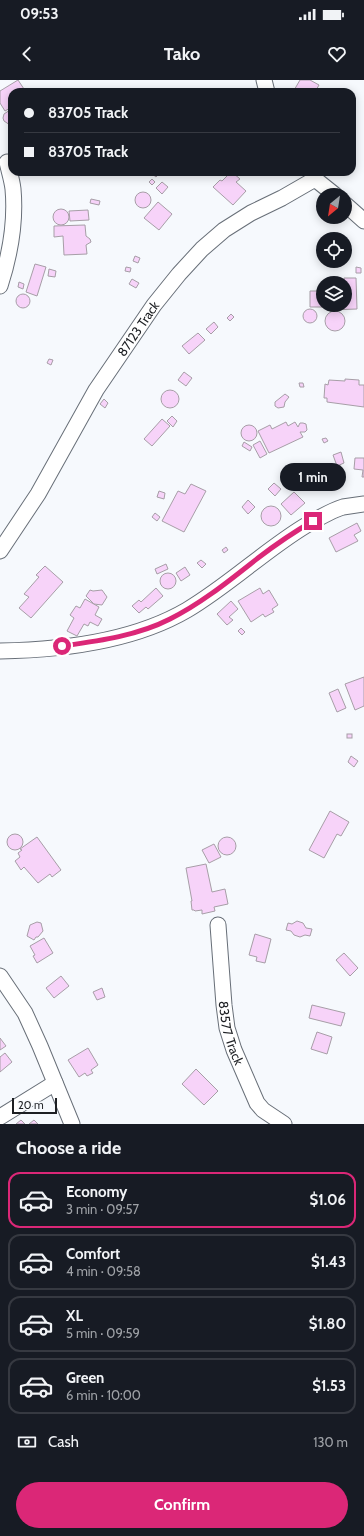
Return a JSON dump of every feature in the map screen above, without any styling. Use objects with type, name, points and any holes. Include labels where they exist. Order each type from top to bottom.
[{"type":"street","points":[[7,162],[8,166]]},
{"type":"street","points":[[0,286],[5,271],[14,220],[13,188],[10,176]]},
{"type":"street","name":"87123 Track","points":[[0,550],[38,494],[96,390],[154,304],[178,274],[202,249],[224,230],[252,213],[282,198],[312,176]]},
{"type":"street","name":"87123 Track","points":[[314,176],[327,188]]},
{"type":"street","points":[[352,210],[364,221]]},
{"type":"street","points":[[0,651],[48,649],[140,631],[156,625],[187,610],[217,590],[259,557],[313,521],[343,508],[364,504]]},
{"type":"street","name":"83577 Track","points":[[218,925],[224,1005],[227,1028],[234,1050],[257,1103],[263,1110],[284,1124]]},
{"type":"street","points":[[0,976],[25,1013],[72,1124]]},
{"type":"street","points":[[0,1117],[55,1083]]},
{"type":"building","points":[[18,80],[23,88],[8,88],[8,109],[5,111],[0,103],[0,91]]},
{"type":"building","points":[[300,80],[310,80],[319,85],[317,88],[295,88]]},
{"type":"building","points":[[8,111],[8,124],[4,121],[4,114]]},
{"type":"building","points":[[227,176],[237,176],[240,179],[236,182],[246,191],[233,205],[213,187],[220,180],[222,181]]},
{"type":"building","points":[[152,179],[155,182],[152,185],[149,182]]},
{"type":"building","points":[[162,182],[168,187],[162,194],[156,188]]},
{"type":"building","points":[[143,192],[149,194],[151,200],[149,206],[143,208],[137,206],[135,200],[137,194]]},
{"type":"building","points":[[91,199],[100,201],[99,205],[90,203]]},
{"type":"building","points":[[158,202],[172,214],[159,230],[144,218]]},
{"type":"building","points":[[61,209],[68,214],[69,217],[64,224],[61,225],[54,220],[53,217],[58,210]]},
{"type":"building","points":[[88,210],[89,220],[70,221],[69,211]]},
{"type":"building","points":[[85,225],[86,236],[91,242],[86,245],[87,254],[64,255],[63,236],[54,237],[54,226]]},
{"type":"building","points":[[135,256],[140,258],[138,263],[133,261]]},
{"type":"building","points":[[35,264],[46,267],[37,296],[26,292]]},
{"type":"building","points":[[126,267],[131,268],[130,272],[125,271]]},
{"type":"building","points":[[356,267],[361,268],[361,273],[356,273]]},
{"type":"building","points":[[49,269],[56,271],[55,277],[48,276]]},
{"type":"building","points":[[352,278],[356,278],[357,309],[352,309]]},
{"type":"building","points":[[132,279],[139,283],[136,288],[129,284]]},
{"type":"building","points":[[19,282],[24,284],[23,289],[18,287]]},
{"type":"building","points":[[310,291],[316,291],[316,307],[310,307]]},
{"type":"building","points":[[23,294],[28,296],[30,301],[28,306],[23,308],[18,306],[16,301],[18,296]]},
{"type":"building","points":[[307,309],[313,309],[317,313],[317,319],[313,323],[307,323],[303,319],[303,313]]},
{"type":"building","points":[[331,312],[339,312],[344,317],[344,325],[339,330],[331,330],[326,325],[326,317]]},
{"type":"building","points":[[231,314],[234,317],[230,321],[227,318]]},
{"type":"building","points":[[214,322],[218,327],[211,334],[206,329]]},
{"type":"building","points":[[198,333],[205,340],[189,354],[182,346]]},
{"type":"building","points":[[49,359],[53,360],[51,365],[47,363]]},
{"type":"building","points":[[184,372],[192,378],[186,386],[178,380]]},
{"type":"building","points":[[345,379],[359,380],[359,385],[364,385],[364,407],[327,402],[327,398],[324,398],[325,384],[328,385],[329,380],[345,381]]},
{"type":"building","points":[[299,383],[303,383],[304,387],[300,387]]},
{"type":"building","points":[[166,390],[174,390],[179,395],[177,406],[174,408],[166,408],[161,403],[161,395]]},
{"type":"building","points":[[285,394],[289,397],[285,402],[284,407],[278,408],[275,406],[275,402]]},
{"type":"building","points":[[104,399],[108,403],[105,408],[100,404]]},
{"type":"building","points":[[172,416],[177,421],[173,427],[167,421]]},
{"type":"building","points":[[162,419],[170,426],[152,446],[144,439]]},
{"type":"building","points":[[286,422],[288,426],[295,422],[298,427],[300,423],[306,424],[307,430],[305,432],[300,432],[303,437],[269,453],[258,431],[270,425],[272,429]]},
{"type":"building","points":[[249,425],[256,430],[257,433],[252,440],[249,441],[242,436],[241,433],[246,426]]},
{"type":"building","points":[[326,438],[328,441],[324,443],[322,439]]},
{"type":"building","points":[[260,441],[267,454],[260,458],[253,445]]},
{"type":"building","points":[[244,442],[252,447],[250,451],[242,446]]},
{"type":"building","points":[[341,452],[344,463],[337,466],[333,455]]},
{"type":"building","points":[[355,458],[364,458],[364,477],[362,477],[363,470],[354,469]]},
{"type":"building","points":[[274,483],[281,489],[275,496],[268,489]]},
{"type":"building","points":[[191,484],[206,491],[184,532],[162,521],[178,491],[185,494]]},
{"type":"building","points":[[159,491],[165,493],[164,499],[157,497]]},
{"type":"building","points":[[294,492],[305,503],[291,515],[281,504]]},
{"type":"building","points":[[248,500],[255,507],[248,514],[242,507]]},
{"type":"building","points":[[271,506],[278,509],[281,516],[278,523],[271,526],[264,523],[261,516],[264,509]]},
{"type":"building","points":[[155,513],[160,517],[157,521],[152,517]]},
{"type":"building","points":[[357,523],[361,531],[354,535],[358,541],[336,552],[329,538]]},
{"type":"building","points":[[226,547],[228,550],[224,553],[222,550]]},
{"type":"building","points":[[201,560],[206,564],[202,568],[197,563]]},
{"type":"building","points":[[166,564],[168,569],[157,574],[155,569]]},
{"type":"building","points":[[45,566],[63,582],[31,618],[19,608],[29,597],[24,594],[39,577],[36,575]]},
{"type":"building","points":[[185,567],[190,575],[181,581],[176,573]]},
{"type":"building","points":[[165,573],[171,573],[176,578],[174,587],[171,589],[165,589],[160,584],[160,578]]},
{"type":"building","points":[[156,588],[163,596],[148,609],[146,607],[139,613],[132,606],[139,600],[141,602]]},
{"type":"building","points":[[260,588],[263,594],[269,590],[278,605],[272,609],[274,612],[265,617],[263,614],[251,622],[238,601]]},
{"type":"building","points":[[90,590],[102,590],[107,597],[102,605],[94,604],[86,596]]},
{"type":"building","points":[[85,599],[99,607],[95,615],[102,619],[98,626],[90,622],[88,626],[84,624],[77,636],[67,631],[74,618],[70,615],[76,606],[80,608]]},
{"type":"building","points":[[231,601],[238,609],[229,617],[233,620],[227,625],[217,614]]},
{"type":"building","points":[[241,628],[245,632],[242,635],[238,631]]},
{"type":"building","points":[[364,677],[364,706],[355,710],[345,684]]},
{"type":"building","points":[[338,689],[346,708],[337,712],[329,693]]},
{"type":"building","points":[[347,734],[352,734],[352,738],[347,738]]},
{"type":"building","points":[[351,756],[358,761],[354,767],[348,762]]},
{"type":"building","points":[[330,811],[349,822],[341,836],[337,834],[324,858],[309,850]]},
{"type":"building","points":[[15,834],[21,836],[23,842],[21,848],[15,850],[9,848],[7,842],[9,836]]},
{"type":"building","points":[[37,837],[61,870],[52,877],[50,874],[38,883],[24,867],[21,870],[15,861],[20,857],[18,853],[22,850],[20,849]]},
{"type":"building","points":[[223,837],[231,837],[236,842],[234,853],[231,855],[223,855],[218,850],[218,842]]},
{"type":"building","points":[[214,844],[221,857],[209,863],[202,850]]},
{"type":"building","points":[[206,864],[212,892],[225,889],[228,904],[214,907],[215,911],[202,914],[202,910],[192,910],[192,901],[186,868]]},
{"type":"building","points":[[297,921],[303,923],[306,928],[312,929],[310,936],[305,935],[300,937],[294,935],[291,931],[286,930],[288,923],[292,924]]},
{"type":"building","points":[[37,922],[41,923],[43,931],[34,940],[27,936],[30,925]]},
{"type":"building","points":[[255,934],[271,939],[265,963],[256,961],[257,957],[249,955]]},
{"type":"building","points":[[44,938],[53,953],[37,963],[30,946]]},
{"type":"building","points":[[344,953],[358,968],[350,976],[336,960]]},
{"type":"building","points":[[61,976],[69,986],[54,998],[46,988]]},
{"type":"building","points":[[102,988],[105,997],[97,1000],[93,992]]},
{"type":"building","points":[[312,1005],[345,1013],[341,1026],[309,1018]]},
{"type":"building","points":[[317,1032],[332,1037],[327,1054],[311,1049]]},
{"type":"building","points":[[0,1038],[6,1046],[0,1050]]},
{"type":"building","points":[[88,1048],[98,1065],[91,1070],[93,1073],[87,1076],[85,1073],[79,1077],[68,1060]]},
{"type":"building","points":[[5,1053],[12,1062],[0,1072],[0,1057]]},
{"type":"building","points":[[196,1069],[218,1091],[204,1105],[182,1084]]},
{"type":"building","points":[[21,1120],[25,1124],[16,1124]]},
{"type":"building","points":[[34,1120],[38,1124],[29,1124]]},
{"type":"route","points":[[62,646],[118,637],[140,631],[170,619],[187,610],[217,590],[259,557],[294,532],[313,521]]}]
